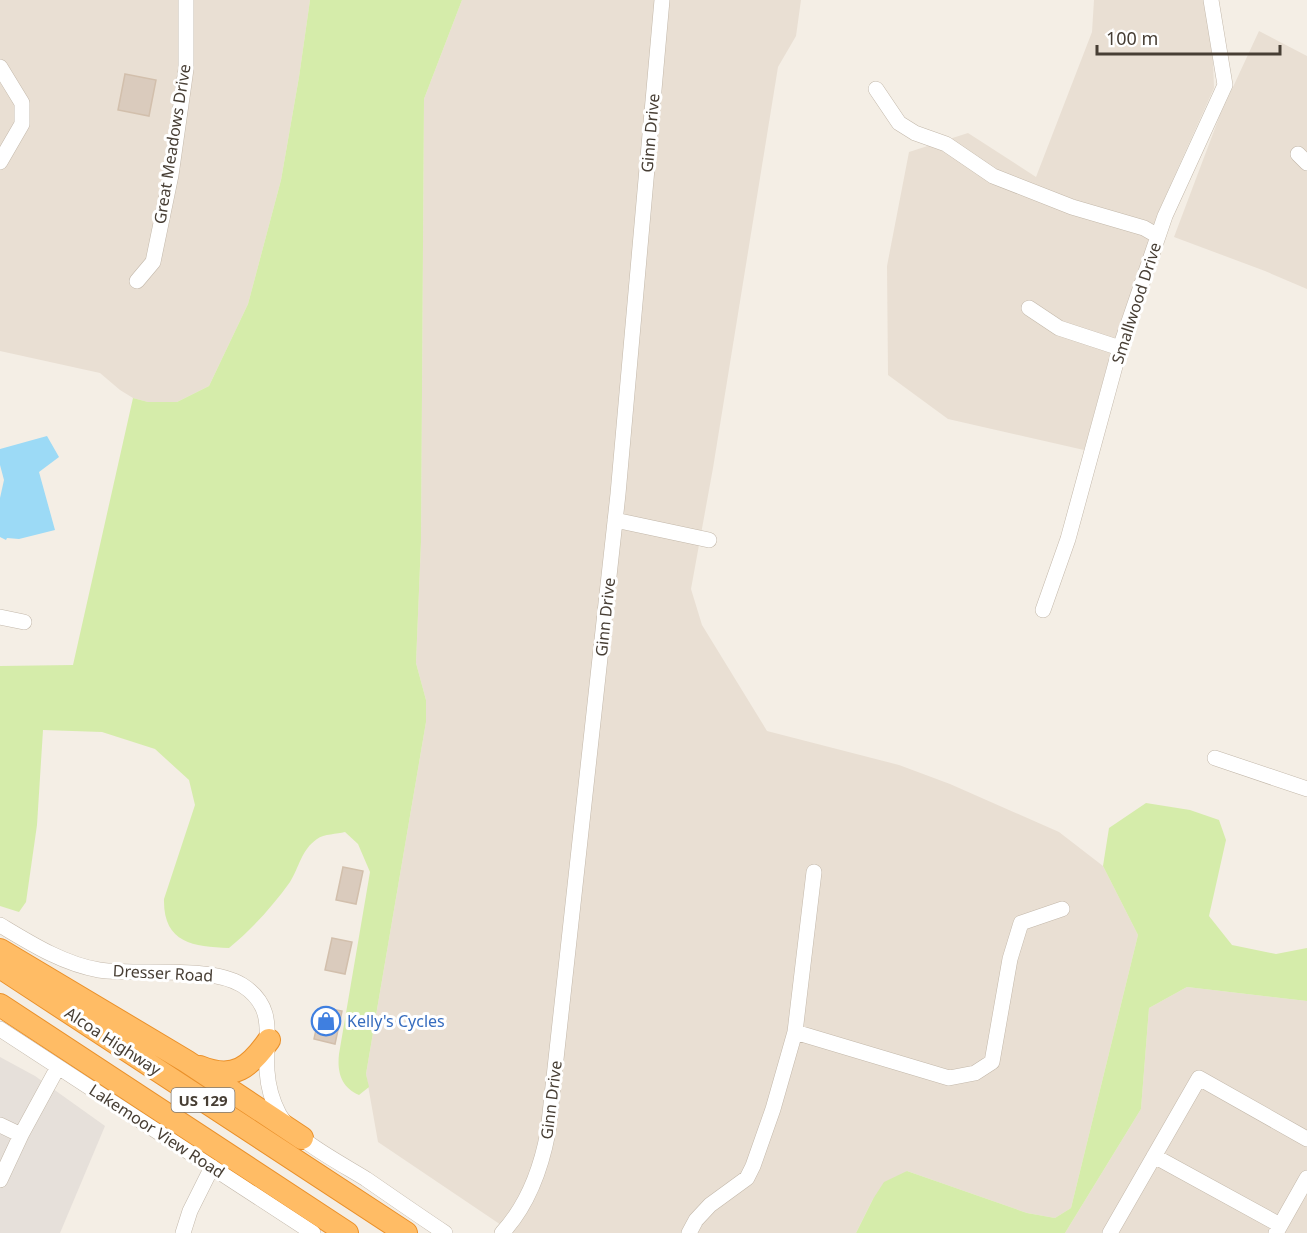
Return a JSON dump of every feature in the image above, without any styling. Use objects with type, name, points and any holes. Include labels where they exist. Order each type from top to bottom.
[{"type":"highway","points":[[0,950],[186,1061],[302,1138]]},
{"type":"highway","name":"Alcoa Highway","points":[[0,967],[406,1233]]},
{"type":"highway","name":"Alcoa Highway","points":[[0,1005],[347,1233]]},
{"type":"highway","points":[[186,1061],[209,1071],[238,1071],[257,1057],[269,1040]]},
{"type":"street","name":"Great Meadows Drive","points":[[137,281],[153,262],[171,175],[186,69],[186,0]]},
{"type":"street","name":"Ginn Drive","points":[[506,1230],[537,1178],[548,1132],[615,520],[662,0]]},
{"type":"street","name":"Smallwood Drive","points":[[1043,610],[1068,539],[1120,348],[1158,236],[1225,86],[1211,0]]},
{"type":"street","points":[[0,67],[22,103],[22,124],[0,162]]},
{"type":"street","points":[[876,89],[899,123],[915,133],[946,144],[993,176],[1072,207],[1144,228],[1158,236]]},
{"type":"street","points":[[1029,308],[1059,328],[1120,348]]},
{"type":"street","points":[[615,520],[709,540]]},
{"type":"street","points":[[0,617],[24,622]]},
{"type":"street","points":[[1215,758],[1307,789]]},
{"type":"street","points":[[689,1233],[696,1220],[710,1205],[747,1178],[774,1109],[795,1032],[814,872]]},
{"type":"street","points":[[795,1032],[949,1078],[975,1073],[992,1062],[1010,959],[1021,923],[1062,909]]},
{"type":"street","name":"Dresser Road","points":[[0,925],[51,954],[98,970],[200,974],[227,977],[243,985],[254,994],[267,1019],[269,1040],[267,1071],[271,1097],[280,1116],[302,1138],[445,1233]]},
{"type":"street","name":"Lakemoor View Road","points":[[0,1029],[313,1233]]},
{"type":"street","points":[[0,1180],[21,1135],[58,1067]]},
{"type":"street","points":[[1110,1233],[1199,1078],[1307,1139]]},
{"type":"street","points":[[0,1125],[21,1135]]},
{"type":"street","points":[[1154,1156],[1278,1229],[1307,1178]]},
{"type":"street","points":[[183,1233],[190,1211],[212,1167]]},
{"type":"shaded area","points":[[0,0],[310,0],[281,180],[248,304],[209,386],[177,402],[148,402],[133,398],[100,373],[0,351]]},
{"type":"shaded area","points":[[462,0],[801,0],[796,36],[778,67],[713,468],[691,589],[702,625],[767,731],[899,765],[950,784],[1059,832],[1103,866],[1138,935],[1071,1208],[1055,1218],[1027,1213],[907,1171],[873,1199],[856,1233],[513,1233],[378,1142],[366,1074],[426,722],[426,700],[416,663],[421,542],[424,99]]},
{"type":"shaded area","points":[[1094,0],[1204,0],[1213,61],[1214,88],[1160,208],[1107,366],[1084,450],[948,419],[888,375],[887,266],[909,152],[968,133],[1036,177],[1092,32]]},
{"type":"shaded area","points":[[1259,31],[1307,56],[1307,289],[1174,237],[1220,115]]},
{"type":"shaded area","points":[[1187,987],[1307,1001],[1307,1233],[1065,1233],[1141,1109],[1149,1008]]},
{"type":"shaded area","points":[[0,1057],[35,1076],[105,1126],[60,1233],[0,1233]]},
{"type":"green space","points":[[310,0],[462,0],[424,99],[421,542],[416,663],[426,700],[426,722],[366,1074],[369,1087],[359,1095],[344,1083],[340,1073],[339,1054],[370,872],[358,844],[345,832],[323,836],[312,843],[290,882],[276,900],[229,948],[192,944],[175,934],[169,925],[165,914],[164,899],[195,805],[189,780],[155,749],[102,732],[43,730],[37,825],[26,902],[19,912],[0,906],[0,666],[73,665],[133,398],[148,402],[177,402],[209,386],[248,304],[281,180]]},
{"type":"green space","points":[[1146,803],[1190,810],[1219,820],[1226,840],[1209,916],[1232,945],[1276,954],[1307,948],[1307,1001],[1187,987],[1149,1008],[1141,1109],[1065,1233],[856,1233],[884,1182],[907,1171],[1027,1213],[1055,1218],[1071,1208],[1138,935],[1103,866],[1109,828]]},
{"type":"water","points":[[47,436],[59,457],[39,472],[55,530],[6,540],[0,537],[0,498],[4,480],[0,465],[0,449]]},
{"type":"building","points":[[125,74],[156,80],[149,116],[118,110]]},
{"type":"building","points":[[343,867],[363,871],[356,904],[336,900]]},
{"type":"building","points":[[332,938],[352,942],[345,974],[325,970]]},
{"type":"building","points":[[321,1007],[342,1011],[335,1044],[314,1039]]},
{"type":"place","name":"Kelly's Cycles","points":[[326,1021]]}]
